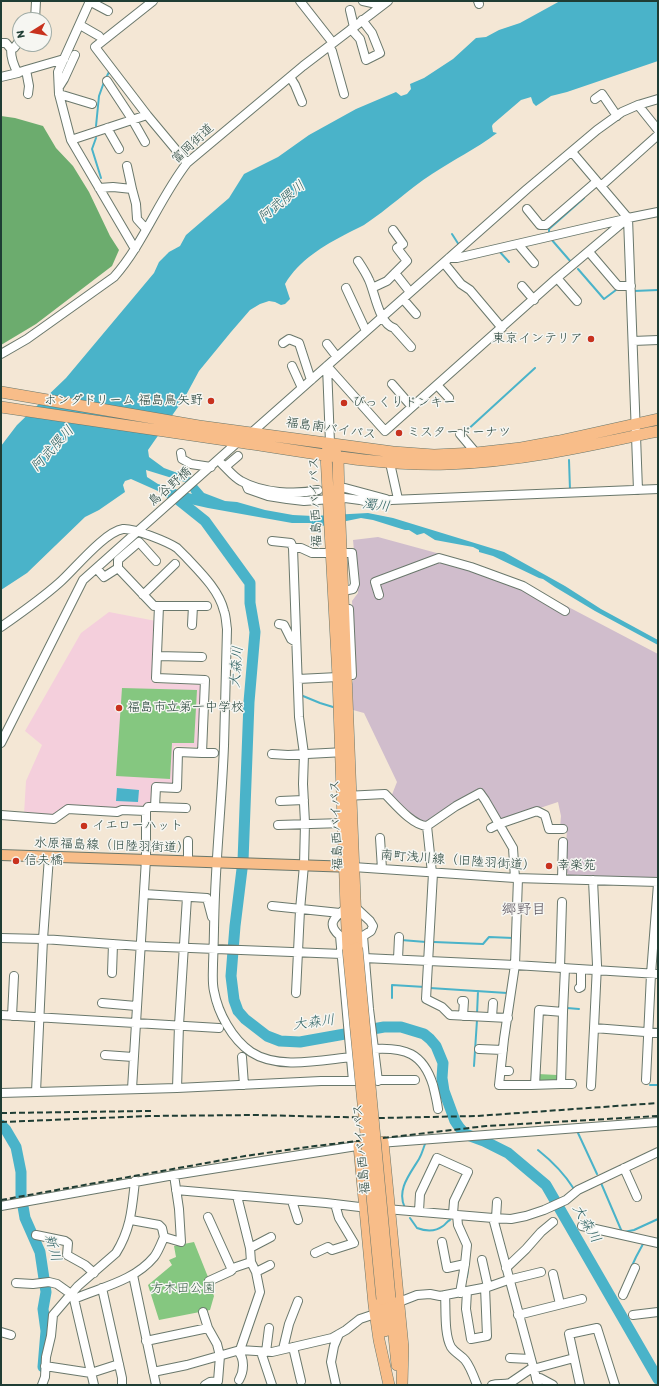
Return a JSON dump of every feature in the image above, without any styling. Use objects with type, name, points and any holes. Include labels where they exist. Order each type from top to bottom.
[{"type":"highway","name":"福島南バイパス","points":[[1,392],[199,426],[422,454],[501,451],[546,444],[658,419]]},
{"type":"highway","name":"福島南バイパス","points":[[1,407],[326,455],[390,463],[447,464],[498,461],[658,431]]},
{"type":"highway","name":"福島西バイパス","points":[[330,443],[326,455],[334,500],[336,534],[349,867],[347,910],[349,950],[400,1385]]},
{"type":"highway","name":"福島西バイパス","points":[[330,443],[338,456],[334,500]]},
{"type":"highway","name":"福島西バイパス","points":[[346,796],[343,823],[349,867]]},
{"type":"highway","points":[[381,1143],[388,1209],[390,1300]]},
{"type":"highway","points":[[361,1146],[375,1314],[379,1340],[390,1385]]},
{"type":"highway","name":"福島西バイパス","points":[[390,1300],[390,1385]]},
{"type":"main road","name":"水原福島線（旧陸羽街道）","points":[[1,856],[146,859],[349,867]]},
{"type":"street","points":[[35,12],[36,1]]},
{"type":"street","points":[[108,12],[92,1],[58,72],[59,91],[71,140],[135,249]]},
{"type":"street","points":[[153,1],[95,46],[147,115],[187,163]]},
{"type":"street","points":[[300,1],[331,45],[344,94]]},
{"type":"street","points":[[363,1],[384,3]]},
{"type":"street","name":"富岡街道","points":[[1,354],[27,338],[114,277],[124,266],[135,249],[177,175],[187,163],[290,77],[384,3]]},
{"type":"street","points":[[350,10],[352,28],[360,39],[366,60],[380,53],[372,33],[362,20]]},
{"type":"street","points":[[80,25],[99,36]]},
{"type":"street","points":[[1,43],[6,43],[11,49],[12,63],[22,72],[29,86],[28,94]]},
{"type":"street","points":[[59,91],[75,55]]},
{"type":"street","points":[[1,77],[22,72],[64,58]]},
{"type":"street","points":[[290,77],[302,102]]},
{"type":"street","points":[[107,81],[145,142]]},
{"type":"street","points":[[59,91],[92,104]]},
{"type":"street","points":[[595,99],[602,94],[617,116]]},
{"type":"street","name":"鳥谷野橋","points":[[1,743],[83,580],[238,442],[253,432],[446,260],[597,130],[638,104],[658,99]]},
{"type":"street","points":[[638,104],[658,130]]},
{"type":"street","points":[[71,140],[147,115]]},
{"type":"street","points":[[107,128],[119,149]]},
{"type":"street","points":[[527,209],[540,225],[546,226],[658,135]]},
{"type":"street","points":[[572,152],[628,218],[638,490]]},
{"type":"street","points":[[127,166],[136,204],[137,219],[146,229]]},
{"type":"street","points":[[99,188],[113,187],[132,189]]},
{"type":"street","points":[[502,328],[470,290],[461,284],[446,260],[658,212]]},
{"type":"street","points":[[328,366],[385,431],[557,278],[628,218]]},
{"type":"street","points":[[372,288],[387,281],[407,261],[397,248],[403,244],[393,230]]},
{"type":"street","points":[[518,244],[534,263]]},
{"type":"street","points":[[589,252],[618,286],[631,286]]},
{"type":"street","points":[[358,261],[369,279],[382,317],[392,328],[394,328],[410,347]]},
{"type":"street","points":[[395,273],[410,292]]},
{"type":"street","points":[[557,278],[577,301]]},
{"type":"street","points":[[522,286],[534,300]]},
{"type":"street","points":[[346,288],[366,331]]},
{"type":"street","points":[[403,299],[416,314]]},
{"type":"street","points":[[283,343],[289,339],[299,343],[311,380]]},
{"type":"street","points":[[633,341],[658,340]]},
{"type":"street","points":[[327,344],[337,357]]},
{"type":"street","points":[[292,366],[302,388]]},
{"type":"street","points":[[328,366],[330,443]]},
{"type":"street","points":[[392,384],[412,407]]},
{"type":"street","points":[[437,385],[449,398]]},
{"type":"street","points":[[460,434],[476,453]]},
{"type":"street","points":[[181,453],[182,459],[191,464],[208,469]]},
{"type":"street","points":[[225,467],[238,456]]},
{"type":"street","points":[[218,461],[246,484],[260,488],[295,492],[318,490]]},
{"type":"street","points":[[390,463],[394,500]]},
{"type":"street","points":[[246,484],[248,489],[268,496],[287,499],[304,501],[360,500],[373,503],[394,500],[658,489]]},
{"type":"street","points":[[344,488],[394,500]]},
{"type":"street","points":[[1,627],[39,600],[96,547],[116,532],[125,529],[166,542],[177,548],[208,581],[224,610],[227,628],[219,863],[214,918],[215,949],[213,990],[216,1001],[226,1023],[239,1042],[252,1052],[264,1058],[292,1063],[351,1054]]},
{"type":"street","points":[[272,541],[290,543],[293,548],[299,717],[304,754],[304,866],[300,910],[296,993]]},
{"type":"street","points":[[156,561],[139,542],[118,560],[118,568],[154,606],[207,606]]},
{"type":"street","points":[[293,548],[301,548],[312,553],[326,553]]},
{"type":"street","points":[[298,679],[352,675],[346,553]]},
{"type":"street","points":[[379,595],[375,582],[439,558],[471,567],[523,586],[565,611]]},
{"type":"street","points":[[143,594],[175,564]]},
{"type":"street","points":[[97,569],[104,577],[118,568]]},
{"type":"street","points":[[159,606],[156,678],[205,680],[202,753]]},
{"type":"street","points":[[192,625],[193,606]]},
{"type":"street","points":[[278,624],[284,625],[291,639],[296,642]]},
{"type":"street","points":[[157,656],[202,657]]},
{"type":"street","points":[[155,807],[156,787],[177,788],[178,752],[214,753]]},
{"type":"street","points":[[272,754],[344,752]]},
{"type":"street","points":[[346,796],[385,794],[410,818],[421,826],[426,826],[456,806],[480,794],[485,800],[513,848],[516,878],[515,965],[503,1050],[505,1071],[499,1085],[572,1084]]},
{"type":"street","points":[[280,801],[304,800]]},
{"type":"street","points":[[132,1089],[146,859],[146,811],[148,807],[186,808]]},
{"type":"street","points":[[1,815],[54,819],[68,809],[117,812],[122,810],[146,811]]},
{"type":"street","points":[[491,828],[537,811],[545,815],[549,829],[563,829]]},
{"type":"street","points":[[278,825],[343,823]]},
{"type":"street","points":[[426,826],[433,873],[426,999],[442,1007],[450,1015],[508,1018]]},
{"type":"street","points":[[380,838],[382,869]]},
{"type":"street","points":[[188,841],[188,861]]},
{"type":"street","points":[[562,879],[563,842]]},
{"type":"street","points":[[36,1092],[43,939],[49,857]]},
{"type":"street","name":"南町浅川線（旧陸羽街道）","points":[[349,867],[516,878],[658,883]]},
{"type":"street","points":[[591,1086],[597,971],[593,880]]},
{"type":"street","points":[[646,1080],[654,974],[658,883]]},
{"type":"street","points":[[144,894],[207,898],[211,917],[214,918]]},
{"type":"street","points":[[177,1088],[179,1025],[187,897]]},
{"type":"street","points":[[561,1084],[563,968],[562,902]]},
{"type":"street","points":[[272,906],[300,910],[347,910],[370,921],[373,926],[371,931],[363,936],[376,1081],[414,1080]]},
{"type":"street","points":[[398,959],[399,937]]},
{"type":"street","points":[[1,938],[254,951],[298,952],[349,950],[347,1017],[355,1081],[1,1093]]},
{"type":"street","points":[[112,973],[113,944]]},
{"type":"street","points":[[364,958],[427,960],[654,974]]},
{"type":"street","points":[[579,988],[581,987],[581,970]]},
{"type":"street","points":[[12,1016],[14,976]]},
{"type":"street","points":[[462,1001],[464,1001],[463,1016]]},
{"type":"street","points":[[102,1003],[136,1006]]},
{"type":"street","points":[[492,1017],[493,1003]]},
{"type":"street","points":[[535,1085],[540,1010],[562,1012]]},
{"type":"street","points":[[1,1016],[219,1028]]},
{"type":"street","points":[[594,1028],[658,1033]]},
{"type":"street","points":[[373,1049],[389,1048],[402,1051],[413,1055],[422,1062],[438,1101],[438,1109]]},
{"type":"street","points":[[479,1049],[503,1050]]},
{"type":"street","points":[[105,1056],[133,1057]]},
{"type":"street","points":[[242,1058],[244,1085]]},
{"type":"street","points":[[381,1143],[658,1122]]},
{"type":"street","points":[[1,1206],[135,1181],[361,1146]]},
{"type":"street","points":[[388,1209],[495,1218],[526,1216],[566,1200],[578,1190],[658,1152]]},
{"type":"street","points":[[418,1212],[420,1194],[437,1158],[468,1172],[454,1201],[455,1215],[467,1245],[463,1292],[471,1339],[487,1336],[486,1287],[482,1260]]},
{"type":"street","points":[[624,1168],[638,1197]]},
{"type":"street","points":[[164,1238],[170,1238],[181,1242],[174,1175]]},
{"type":"street","points":[[42,1385],[45,1377],[45,1366],[53,1315],[73,1296],[78,1286],[116,1253],[128,1230],[131,1220],[135,1181]]},
{"type":"street","points":[[176,1190],[367,1208]]},
{"type":"street","points":[[236,1196],[250,1248],[251,1262],[256,1272],[260,1292],[239,1350],[243,1371],[239,1380]]},
{"type":"street","points":[[292,1201],[298,1220]]},
{"type":"street","points":[[497,1202],[495,1218],[508,1280],[532,1368],[537,1382],[540,1378],[553,1385]]},
{"type":"street","points":[[315,1253],[328,1247],[332,1250],[354,1243],[339,1218],[335,1204]]},
{"type":"street","points":[[208,1217],[232,1270]]},
{"type":"street","points":[[73,1296],[121,1282],[155,1256],[164,1238],[162,1228],[159,1225],[131,1220]]},
{"type":"street","points":[[506,1268],[541,1232],[553,1222]]},
{"type":"street","points":[[582,1226],[658,1243]]},
{"type":"street","points":[[36,1235],[65,1241],[68,1243],[67,1256],[85,1265],[94,1273]]},
{"type":"street","points":[[250,1248],[271,1237]]},
{"type":"street","points":[[442,1242],[447,1268],[465,1264]]},
{"type":"street","points":[[209,1281],[232,1270],[233,1268],[251,1262]]},
{"type":"street","points":[[256,1272],[270,1265]]},
{"type":"street","points":[[623,1295],[635,1268]]},
{"type":"street","points":[[390,1300],[417,1295],[430,1294],[440,1296],[463,1292],[541,1272]]},
{"type":"street","points":[[553,1274],[560,1304]]},
{"type":"street","points":[[132,1275],[156,1385]]},
{"type":"street","points":[[16,1283],[33,1284],[49,1282],[57,1284],[73,1296],[94,1385]]},
{"type":"street","points":[[102,1288],[122,1378],[122,1385]]},
{"type":"street","points":[[445,1295],[447,1335],[450,1345],[454,1352],[466,1361],[477,1385]]},
{"type":"street","points":[[518,1315],[582,1299]]},
{"type":"street","points":[[283,1349],[289,1324],[298,1301]]},
{"type":"street","points":[[203,1312],[208,1328],[217,1344],[220,1356],[218,1383],[210,1382],[205,1385]]},
{"type":"street","points":[[633,1315],[658,1312]]},
{"type":"street","points":[[153,1372],[239,1350],[264,1352],[332,1338],[360,1319],[375,1314]]},
{"type":"street","points":[[146,1341],[208,1328]]},
{"type":"street","points":[[269,1328],[264,1352],[272,1385]]},
{"type":"street","points":[[580,1385],[569,1334],[597,1328],[615,1385]]},
{"type":"street","points":[[1,1332],[11,1334]]},
{"type":"street","points":[[336,1385],[331,1362],[334,1346],[339,1334]]},
{"type":"street","points":[[293,1347],[301,1381]]},
{"type":"street","points":[[510,1358],[530,1359]]},
{"type":"street","points":[[492,1385],[506,1385],[532,1368],[574,1358]]},
{"type":"street","points":[[45,1366],[91,1373],[119,1364]]},
{"type":"street","points":[[518,1385],[519,1376]]},
{"type":"shaded area","points":[[378,537],[444,555],[515,579],[658,654],[658,878],[569,876],[565,869],[567,828],[560,828],[561,816],[558,802],[501,821],[482,792],[425,824],[412,818],[391,797],[397,782],[364,713],[353,710],[352,684],[356,672],[352,601],[358,593],[353,540]]},
{"type":"shaded area","name":"福島市立第一中学校","points":[[109,612],[156,621],[153,683],[202,685],[198,747],[174,746],[172,786],[153,785],[152,803],[145,805],[142,808],[115,810],[66,807],[54,816],[24,814],[26,781],[42,745],[25,731],[81,633]]},
{"type":"green space","points":[[1,116],[15,118],[43,126],[56,148],[73,166],[89,192],[110,236],[119,250],[112,266],[36,324],[1,345]]},
{"type":"green space","points":[[122,688],[197,690],[194,743],[172,743],[170,779],[116,776]]},
{"type":"green space","points":[[538,1074],[557,1075],[557,1080],[541,1083],[538,1080]]},
{"type":"green space","name":"方木田公園","points":[[194,1242],[212,1287],[214,1296],[210,1310],[159,1320],[148,1285],[172,1265],[169,1260],[176,1257],[174,1246]]},
{"type":"water","name":"阿武隈川","points":[[560,1],[658,1],[658,61],[551,96],[536,106],[531,97],[521,100],[493,124],[493,132],[497,133],[423,180],[364,225],[312,254],[297,268],[285,284],[290,299],[285,304],[281,305],[269,301],[250,310],[199,371],[185,397],[148,450],[149,457],[164,468],[191,478],[204,493],[225,501],[237,502],[265,510],[293,515],[313,516],[368,513],[393,518],[504,552],[565,586],[601,609],[658,640],[658,645],[595,611],[543,579],[493,556],[479,552],[479,550],[473,547],[435,540],[424,533],[417,535],[409,530],[361,518],[317,527],[311,523],[292,523],[208,508],[168,499],[158,491],[131,479],[125,481],[123,485],[125,492],[99,510],[85,517],[27,573],[1,590],[1,446],[17,425],[66,378],[154,273],[159,262],[169,252],[180,246],[186,235],[229,198],[244,174],[278,157],[309,135],[356,109],[396,92],[401,96],[407,94],[411,89],[410,84],[424,78],[453,59],[476,38],[486,37],[499,30],[520,23]],"holes":[[[146,470],[185,482],[192,494],[158,484],[147,477]]]},
{"type":"water","points":[[117,788],[139,790],[138,802],[116,801]]},
{"type":"waterway","points":[[106,78],[110,70]]},
{"type":"waterway","points":[[96,126],[99,96],[104,82]]},
{"type":"waterway","points":[[96,138],[92,149],[101,178]]},
{"type":"waterway","points":[[549,234],[549,229],[584,198]]},
{"type":"waterway","points":[[452,234],[459,245]]},
{"type":"waterway","points":[[551,239],[571,262]]},
{"type":"waterway","points":[[499,251],[509,262]]},
{"type":"waterway","points":[[578,269],[604,299],[616,290]]},
{"type":"waterway","points":[[634,291],[658,290]]},
{"type":"waterway","points":[[464,433],[535,368]]},
{"type":"waterway","points":[[569,460],[570,490]]},
{"type":"waterway","name":"大森川","points":[[170,493],[205,521],[250,583],[250,603],[255,632],[249,702],[243,861],[235,926],[231,976],[234,1000],[238,1011],[245,1019],[267,1036],[280,1041],[300,1042],[384,1027],[401,1027],[424,1034],[430,1039],[436,1046],[443,1063],[442,1078],[444,1091],[455,1121],[459,1127],[465,1134],[484,1141],[508,1153],[546,1185],[658,1379]]},
{"type":"waterway","points":[[303,696],[333,707]]},
{"type":"waterway","points":[[434,942],[483,944],[489,937],[513,938]]},
{"type":"waterway","points":[[401,940],[426,942]]},
{"type":"waterway","points":[[392,998],[392,985],[425,987]]},
{"type":"waterway","points":[[430,988],[507,993]]},
{"type":"waterway","points":[[477,1014],[478,991]]},
{"type":"waterway","points":[[567,1008],[579,1009]]},
{"type":"waterway","points":[[474,1066],[477,1020]]},
{"type":"waterway","points":[[653,1029],[658,1029]]},
{"type":"waterway","points":[[650,1085],[658,1085]]},
{"type":"waterway","name":"新川","points":[[1,1125],[6,1130],[16,1147],[21,1172],[21,1195],[25,1218],[40,1252],[46,1292],[43,1309],[46,1331],[43,1367]]},
{"type":"waterway","points":[[578,1133],[597,1174]]},
{"type":"waterway","points":[[405,1208],[402,1195],[405,1182],[420,1157],[425,1144]]},
{"type":"waterway","points":[[538,1150],[558,1168],[574,1189]]},
{"type":"waterway","points":[[601,1183],[623,1232]]},
{"type":"waterway","points":[[410,1218],[417,1228],[423,1230],[440,1228],[450,1220]]},
{"type":"waterway","points":[[624,1232],[634,1230],[658,1219]]},
{"type":"waterway","points":[[631,1268],[643,1244]]},
{"type":"waterway","points":[[467,1277],[468,1268]]},
{"type":"railway","points":[[1,1122],[149,1116],[255,1115],[380,1118],[477,1116],[658,1103]]},
{"type":"railway","points":[[1,1113],[151,1111]]},
{"type":"railway","points":[[1,1200],[245,1156],[315,1146],[486,1126],[658,1116]]},
{"type":"place","name":"東京インテリア","points":[[591,339]]},
{"type":"place","name":"ホンダドリーム 福島鳥矢野","points":[[211,401]]},
{"type":"place","name":"びっくりドンキー","points":[[344,403]]},
{"type":"place","name":"ミスタードーナツ","points":[[399,433]]},
{"type":"place","name":"福島市立第一中学校","points":[[119,708]]},
{"type":"place","name":"イエローハット","points":[[84,826]]},
{"type":"place","name":"信夫橋","points":[[16,861]]},
{"type":"place","name":"幸楽苑","points":[[549,866]]},
{"type":"district","name":"郷野目","points":[[524,910]]},
{"type":"water label","name":"濁川","points":[[376,506]]}]
